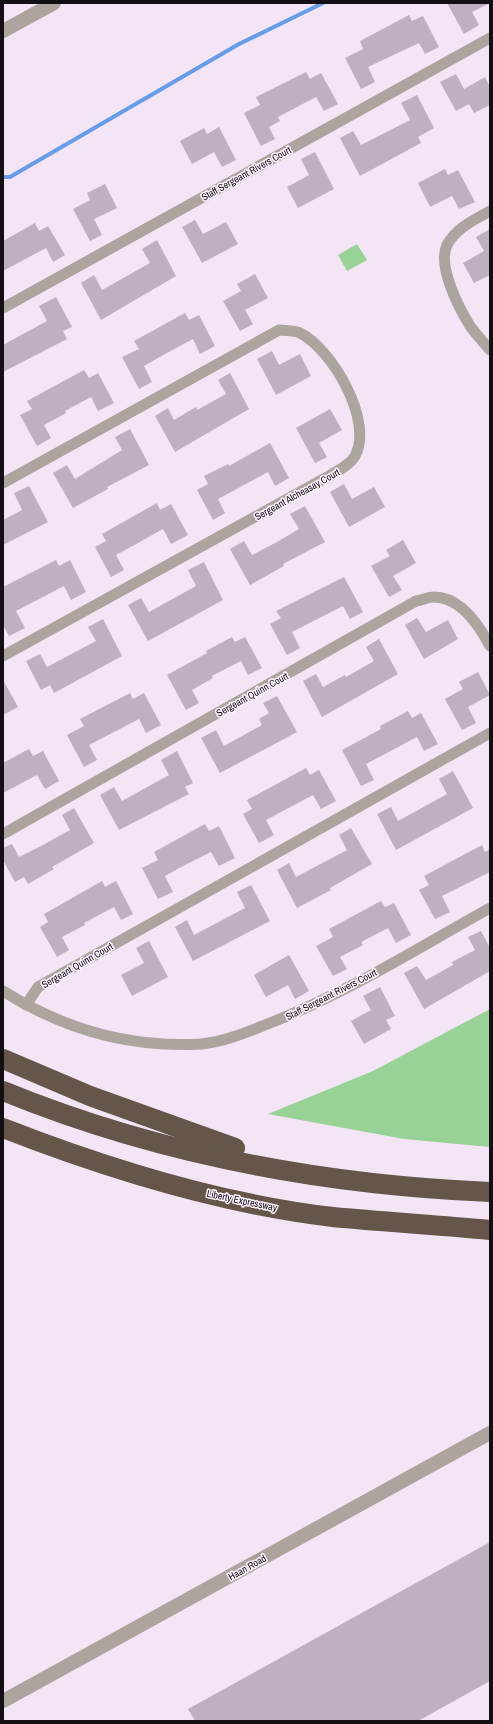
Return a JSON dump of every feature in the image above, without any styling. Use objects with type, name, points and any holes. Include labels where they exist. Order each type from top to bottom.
[{"type":"highway","points":[[3,1059],[90,1096],[212,1141],[340,1180]]},
{"type":"highway","points":[[3,1092],[97,1125],[168,1145],[250,1164],[340,1180],[490,1192]]},
{"type":"highway","name":"Liberty Expressway","points":[[3,1128],[136,1175],[245,1202],[332,1217],[490,1230]]},
{"type":"street","points":[[3,32],[54,3]]},
{"type":"street","name":"Staff Sergeant Rivers Court","points":[[3,308],[490,38]]},
{"type":"street","points":[[490,211],[457,231],[447,247],[445,265],[450,286],[458,306],[471,327],[490,350]]},
{"type":"street","name":"Sergeant Alcheasay Court","points":[[3,483],[279,330],[301,334],[312,340],[330,359],[343,381],[355,409],[361,435],[355,456],[343,467],[329,476],[3,656]]},
{"type":"street","name":"Sergeant Quinn Court","points":[[3,834],[416,601],[434,597],[449,599],[465,610],[490,646]]},
{"type":"street","name":"Sergeant Quinn Court","points":[[26,1005],[38,987],[490,733]]},
{"type":"street","name":"Staff Sergeant Rivers Court","points":[[3,991],[26,1005],[69,1024],[110,1037],[144,1043],[202,1044],[236,1037],[303,1011],[490,908]]},
{"type":"street","name":"Haan Road","points":[[3,1701],[490,1433]]},
{"type":"green space","points":[[357,244],[367,260],[347,271],[338,255]]},
{"type":"green space","points":[[490,1009],[490,1147],[404,1139],[268,1114],[373,1071]]},
{"type":"building","points":[[447,3],[490,3],[472,12],[479,25],[464,34]]},
{"type":"building","points":[[409,15],[412,21],[423,16],[439,47],[425,54],[419,43],[368,67],[375,82],[361,89],[345,58],[363,49],[360,41]]},
{"type":"building","points":[[306,72],[310,79],[321,73],[338,104],[324,111],[316,97],[278,117],[280,121],[269,127],[275,139],[261,146],[244,113],[260,105],[256,97]]},
{"type":"building","points":[[456,74],[464,89],[485,77],[490,87],[490,105],[474,113],[469,104],[456,111],[440,82]]},
{"type":"building","points":[[417,95],[434,128],[418,137],[421,143],[360,176],[340,138],[353,131],[361,145],[410,120],[401,103]]},
{"type":"building","points":[[219,127],[236,160],[222,167],[214,152],[192,164],[180,141],[204,128],[207,134]]},
{"type":"building","points":[[315,152],[334,189],[298,208],[287,187],[309,175],[301,159]]},
{"type":"building","points":[[445,169],[448,175],[458,170],[475,202],[459,209],[452,196],[430,207],[418,183]]},
{"type":"building","points":[[105,184],[117,208],[94,219],[102,235],[90,241],[73,209],[90,200],[87,193]]},
{"type":"building","points":[[195,220],[203,234],[226,222],[238,244],[202,263],[182,227]]},
{"type":"building","points":[[35,223],[39,231],[48,226],[65,255],[53,262],[46,248],[3,271],[3,241]]},
{"type":"building","points":[[490,229],[490,275],[474,283],[463,263],[484,251],[476,237]]},
{"type":"building","points":[[157,240],[176,276],[101,320],[81,283],[94,275],[102,290],[150,263],[142,249]]},
{"type":"building","points":[[255,274],[268,298],[245,310],[253,324],[240,331],[223,301],[241,291],[237,284]]},
{"type":"building","points":[[56,297],[72,327],[63,331],[67,339],[3,372],[3,345],[47,321],[39,306]]},
{"type":"building","points":[[185,313],[189,320],[199,315],[215,346],[200,354],[193,339],[165,354],[144,366],[152,382],[139,389],[122,357],[139,349],[134,341]]},
{"type":"building","points":[[272,351],[279,365],[300,354],[311,376],[276,395],[257,359]]},
{"type":"building","points":[[84,370],[89,378],[98,373],[114,403],[98,411],[91,397],[65,411],[66,413],[44,425],[51,438],[37,446],[20,415],[32,409],[27,401]]},
{"type":"building","points":[[230,373],[249,409],[175,452],[155,416],[168,408],[174,420],[196,407],[197,410],[226,394],[218,380]]},
{"type":"building","points":[[330,409],[342,430],[319,443],[327,457],[315,463],[296,428]]},
{"type":"building","points":[[130,429],[149,465],[107,487],[108,489],[73,508],[53,473],[67,465],[75,479],[122,450],[115,437]]},
{"type":"building","points":[[270,443],[289,478],[275,486],[268,472],[218,499],[225,513],[213,520],[197,490],[208,484],[204,476],[228,464],[229,466]]},
{"type":"building","points":[[344,484],[352,499],[374,487],[385,507],[349,527],[330,492]]},
{"type":"building","points":[[29,486],[48,522],[3,545],[3,520],[22,510],[14,493]]},
{"type":"building","points":[[157,503],[160,510],[171,504],[188,535],[171,544],[163,529],[116,555],[124,570],[111,577],[95,547],[106,541],[102,534]]},
{"type":"building","points":[[305,506],[325,542],[283,564],[284,566],[250,585],[230,549],[244,541],[252,555],[277,542],[299,529],[290,514]]},
{"type":"building","points":[[403,540],[416,563],[393,576],[402,590],[389,597],[371,566],[390,556],[386,550]]},
{"type":"building","points":[[56,560],[59,566],[70,560],[86,592],[71,600],[64,586],[16,611],[25,628],[9,636],[3,625],[3,587]]},
{"type":"building","points":[[204,562],[223,600],[148,641],[128,605],[141,598],[149,612],[196,586],[188,570]]},
{"type":"building","points":[[344,577],[363,612],[350,619],[343,606],[292,632],[300,648],[287,655],[270,624],[281,618],[276,611]]},
{"type":"building","points":[[417,618],[426,632],[448,620],[458,639],[424,659],[405,625]]},
{"type":"building","points":[[103,619],[122,656],[54,693],[50,685],[41,690],[26,661],[40,654],[47,667],[96,641],[88,627]]},
{"type":"building","points":[[232,637],[235,642],[245,637],[262,668],[248,675],[241,661],[212,676],[213,678],[192,690],[199,703],[186,710],[167,675]]},
{"type":"building","points":[[379,639],[398,674],[322,717],[303,681],[316,674],[323,687],[345,675],[346,677],[374,661],[366,647]]},
{"type":"building","points":[[478,672],[490,695],[468,707],[476,723],[462,730],[445,699],[463,689],[459,682]]},
{"type":"building","points":[[3,680],[18,707],[3,715]]},
{"type":"building","points":[[130,693],[133,699],[144,693],[161,725],[146,733],[139,719],[89,745],[97,760],[84,767],[67,735],[84,726],[80,719]]},
{"type":"building","points":[[277,696],[297,732],[220,773],[201,738],[216,730],[224,746],[262,725],[259,719],[269,713],[263,703]]},
{"type":"building","points":[[408,711],[412,718],[421,713],[438,744],[424,751],[417,737],[366,764],[374,780],[361,786],[342,750],[381,729],[380,726]]},
{"type":"building","points":[[29,749],[33,756],[43,751],[59,781],[45,789],[37,775],[3,793],[3,763]]},
{"type":"building","points":[[177,751],[193,783],[185,787],[189,794],[119,830],[100,795],[114,787],[122,801],[169,775],[161,760]]},
{"type":"building","points":[[306,768],[310,775],[319,770],[336,801],[321,809],[313,795],[266,820],[274,835],[259,843],[243,814],[252,809],[247,800]]},
{"type":"building","points":[[453,771],[473,808],[396,850],[377,814],[391,807],[398,821],[447,794],[439,779]]},
{"type":"building","points":[[74,808],[94,843],[52,867],[54,869],[28,884],[24,877],[15,882],[3,860],[3,848],[12,844],[19,857],[70,830],[62,815]]},
{"type":"building","points":[[205,824],[209,831],[219,826],[235,858],[219,866],[211,852],[185,865],[165,876],[173,892],[158,899],[142,868],[158,860],[154,852]]},
{"type":"building","points":[[351,828],[372,864],[330,888],[331,890],[297,908],[277,870],[289,863],[296,877],[347,850],[339,835]]},
{"type":"building","points":[[482,845],[485,852],[490,849],[490,872],[442,896],[450,912],[435,919],[419,890],[429,885],[424,876]]},
{"type":"building","points":[[102,881],[105,887],[116,881],[133,914],[121,920],[114,907],[84,923],[85,925],[62,937],[69,950],[57,957],[40,927],[48,922],[44,914]]},
{"type":"building","points":[[251,885],[270,921],[193,961],[175,927],[187,920],[194,935],[245,908],[237,892]]},
{"type":"building","points":[[381,901],[385,907],[394,903],[411,935],[396,943],[388,928],[361,942],[363,945],[340,957],[347,969],[333,976],[316,946],[333,937],[329,929]]},
{"type":"building","points":[[481,931],[490,948],[490,971],[424,1009],[404,973],[417,966],[426,980],[453,965],[452,962],[475,950],[468,937]]},
{"type":"building","points":[[149,941],[168,977],[132,996],[121,975],[144,963],[136,948]]},
{"type":"building","points":[[289,955],[309,991],[295,999],[288,985],[266,997],[254,975]]},
{"type":"building","points":[[380,987],[395,1016],[386,1020],[391,1029],[364,1044],[351,1021],[371,1010],[363,996]]},
{"type":"building","points":[[490,1542],[490,1681],[418,1721],[195,1721],[188,1709]]},
{"type":"waterway","points":[[3,177],[10,177],[239,44],[323,3]]}]
